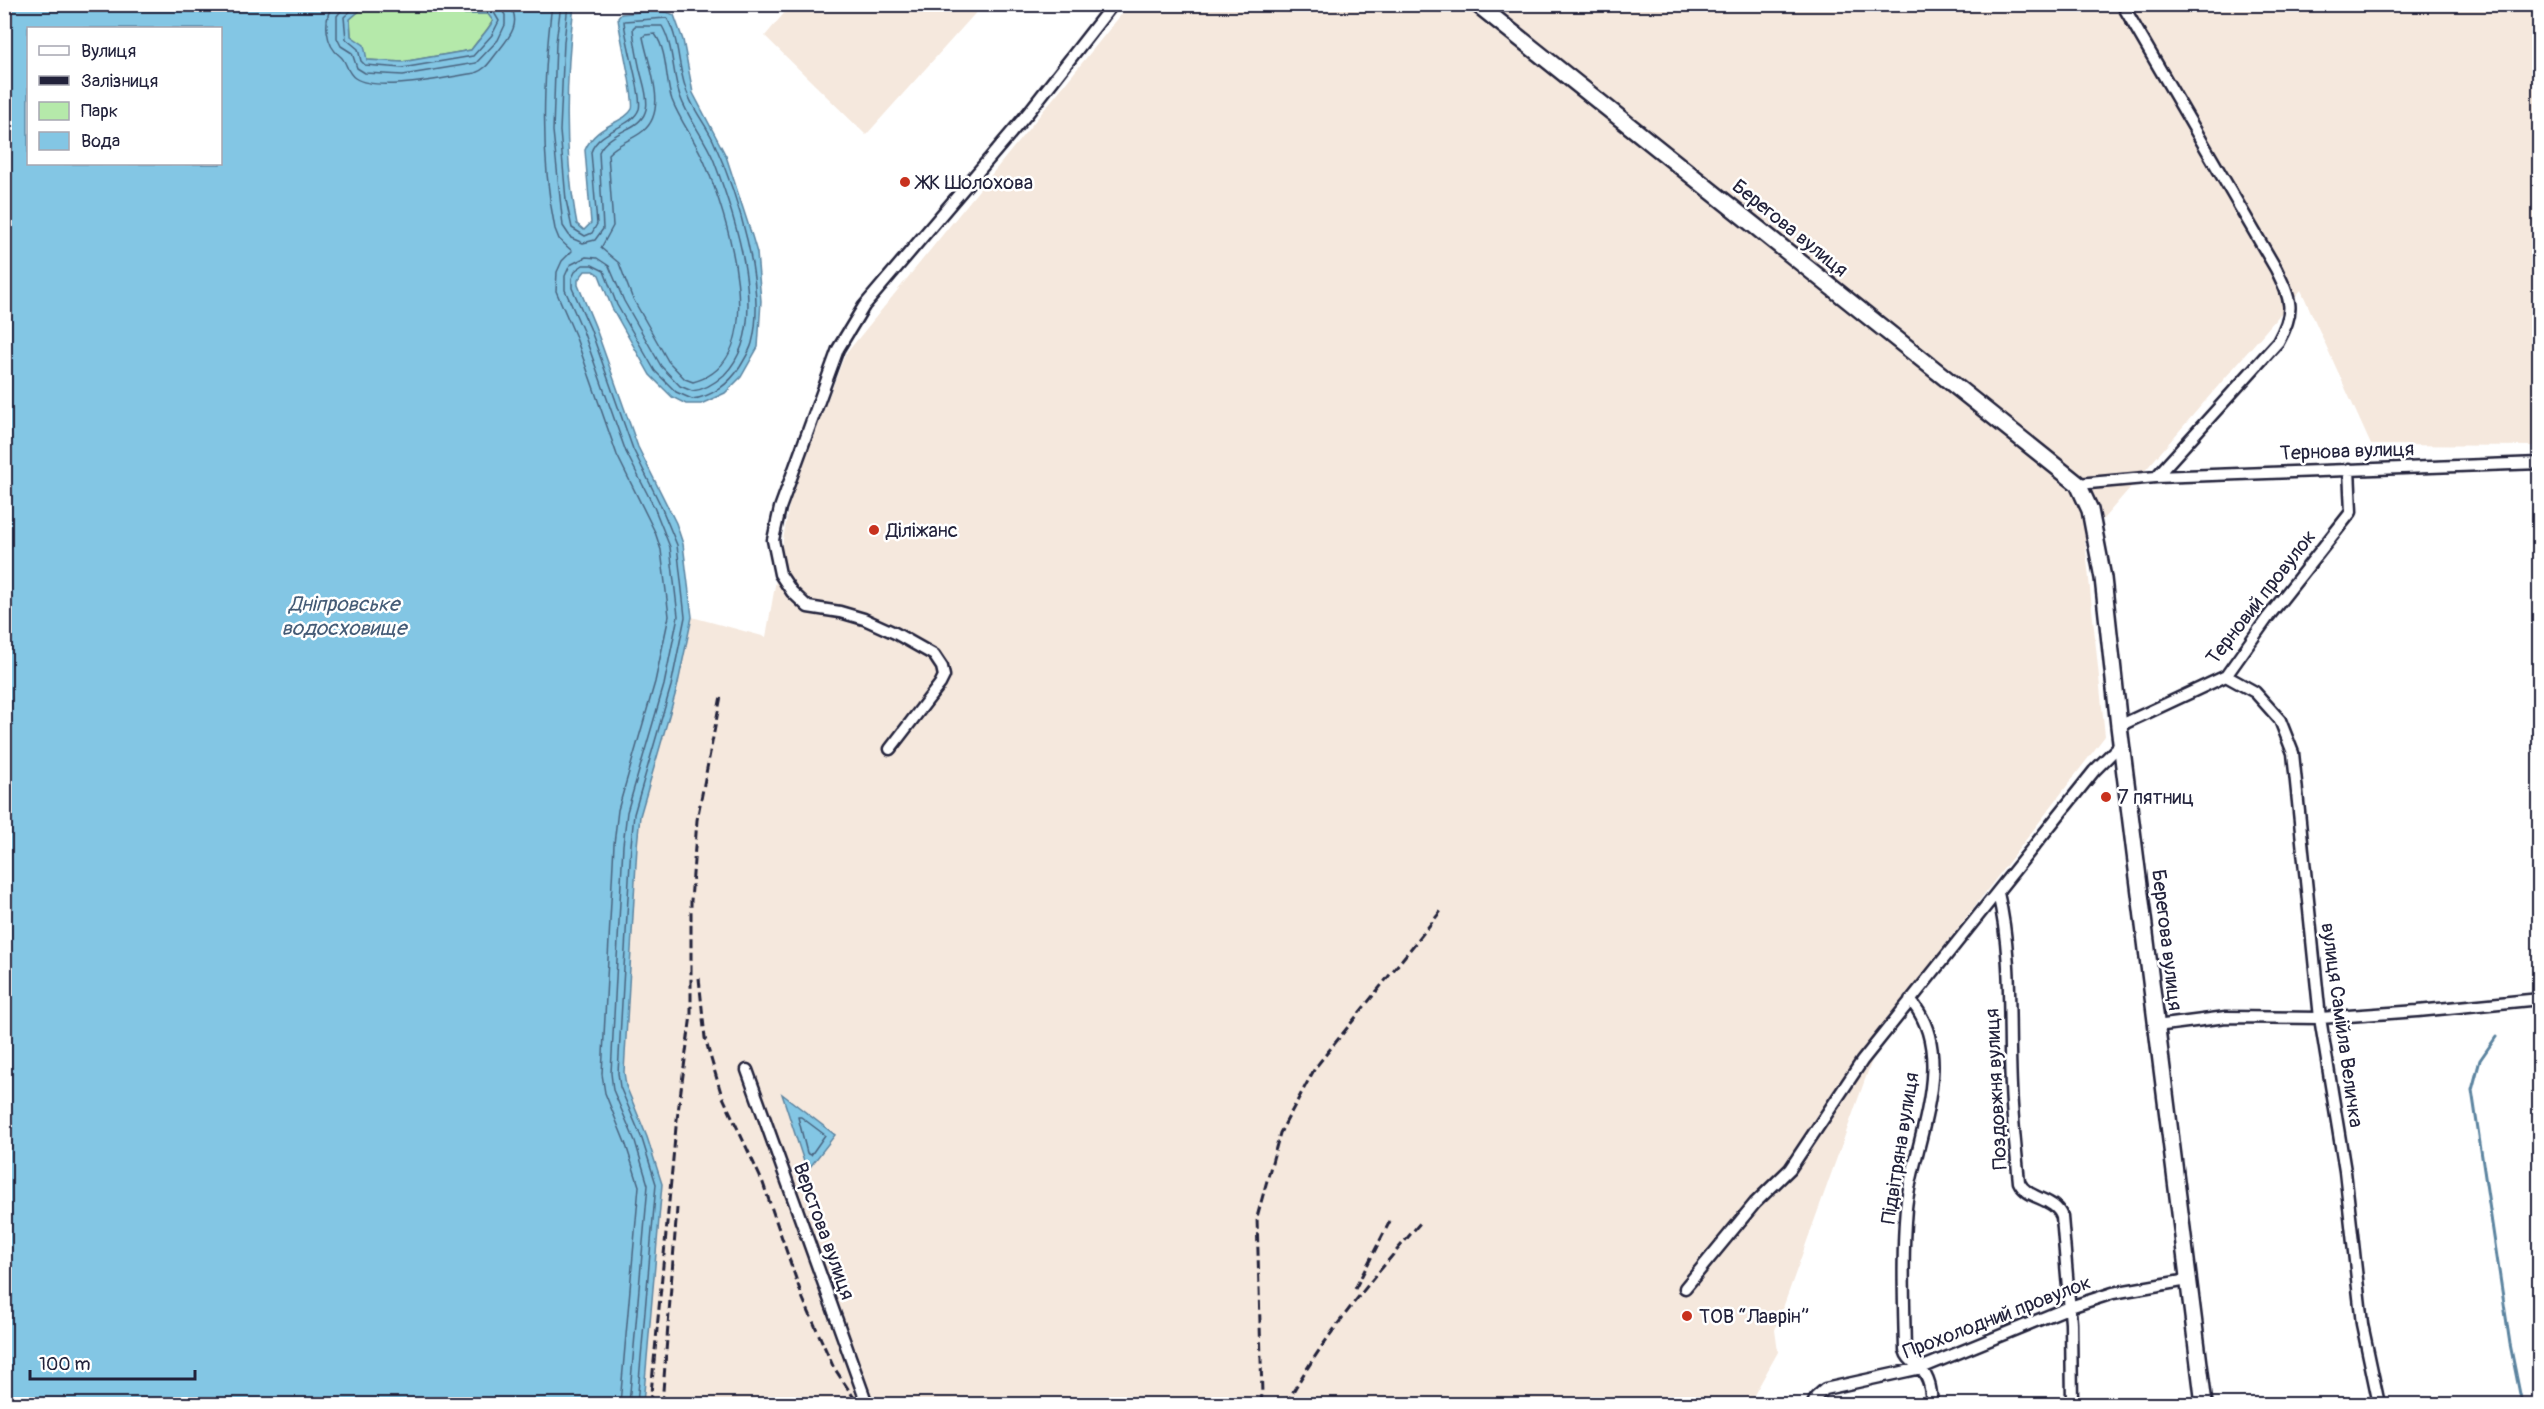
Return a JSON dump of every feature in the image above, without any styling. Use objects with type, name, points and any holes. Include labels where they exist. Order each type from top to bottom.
[{"type":"street","points":[[890,749],[940,684],[944,676],[942,667],[934,655],[895,633],[848,614],[808,607],[792,592],[780,574],[773,540],[780,508],[838,349],[864,306],[1028,113],[1113,4]]},
{"type":"street","name":"Берегова вулиця","points":[[1477,4],[2078,484],[2090,510],[2097,538],[2204,1404]]},
{"type":"street","points":[[2078,484],[2156,477],[2278,342],[2289,322],[2290,298],[2122,4]]},
{"type":"street","name":"Тернова вулиця","points":[[2156,477],[2540,463]]},
{"type":"street","name":"Терновий провулок","points":[[2119,726],[2226,676],[2268,617],[2351,512],[2349,469]]},
{"type":"street","name":"вулиця Самійла Величка","points":[[2226,676],[2255,692],[2280,720],[2293,753],[2320,1018],[2345,1171],[2362,1324],[2379,1404]]},
{"type":"street","points":[[1684,1288],[1755,1203],[1790,1169],[1862,1061],[2094,771],[2121,744]]},
{"type":"street","name":"Поздовжня вулиця","points":[[1998,893],[2003,912],[2010,989],[2011,1086],[2019,1182],[2025,1190],[2056,1206],[2060,1211],[2070,1307],[2072,1404]]},
{"type":"street","points":[[2156,1026],[2226,1017],[2320,1018],[2540,999]]},
{"type":"street","name":"Підвітряна вулиця","points":[[1910,1000],[1919,1010],[1930,1043],[1932,1073],[1929,1106],[1906,1204],[1903,1246],[1905,1350],[1910,1361],[1921,1368],[1930,1386],[1932,1404]]},
{"type":"street","name":"Верстова вулиця","points":[[747,1070],[867,1404]]},
{"type":"street","name":"Прохолодний провулок","points":[[1813,1404],[1820,1392],[1825,1389],[1921,1368],[2070,1307],[2112,1293],[2188,1280]]},
{"type":"shaded area","points":[[977,4],[980,8],[866,135],[765,36],[791,5]]},
{"type":"shaded area","points":[[1129,5],[2539,5],[2539,446],[2371,445],[2301,290],[2085,540],[2105,736],[1885,1024],[1775,1330],[1778,1352],[1749,1404],[643,1404],[662,1184],[647,1137],[626,1085],[624,1072],[637,846],[640,816],[677,688],[692,617],[766,637],[791,494],[845,355]]},
{"type":"green space","points":[[434,4],[465,14],[488,14],[493,20],[471,50],[402,62],[367,60],[351,36],[350,19],[364,7]]},
{"type":"water","name":"Дніпровське водосховище","points":[[5,4],[374,5],[364,7],[350,19],[351,36],[364,45],[367,60],[402,62],[471,50],[493,21],[488,14],[465,14],[434,5],[574,5],[569,57],[567,135],[575,213],[577,224],[584,230],[591,223],[585,150],[590,141],[603,129],[628,114],[633,104],[618,18],[621,14],[648,11],[662,11],[674,15],[683,40],[693,93],[726,156],[752,236],[757,253],[761,301],[758,347],[741,377],[725,393],[701,404],[686,404],[672,397],[650,375],[612,308],[599,275],[593,271],[585,271],[578,280],[638,447],[676,523],[683,544],[692,617],[677,688],[640,816],[637,846],[624,1072],[626,1086],[647,1137],[662,1184],[643,1404],[5,1404]]},
{"type":"water","points":[[782,1094],[835,1135],[807,1171]]},
{"type":"waterway","points":[[2496,1037],[2480,1060],[2472,1090],[2510,1344],[2522,1404]]},
{"type":"railway","points":[[650,1404],[676,1127],[691,1015],[691,901],[697,820],[721,696]]},
{"type":"railway","points":[[1260,1404],[1262,1395],[1257,1217],[1280,1133],[1315,1068],[1441,911]]},
{"type":"railway","points":[[699,978],[705,1038],[721,1093],[763,1183],[803,1299],[833,1366],[858,1404]]},
{"type":"railway","points":[[662,1404],[677,1208]]},
{"type":"railway","points":[[1355,1289],[1390,1221]]},
{"type":"railway","points":[[1286,1404],[1332,1332],[1366,1287],[1421,1222]]},
{"type":"place","name":"ЖК Шолохова","points":[[905,182]]},
{"type":"place","name":"Діліжанс","points":[[874,530]]},
{"type":"place","name":"7 пятниц","points":[[2106,797]]},
{"type":"place","name":"ТОВ “Лаврін”","points":[[1687,1316]]}]
